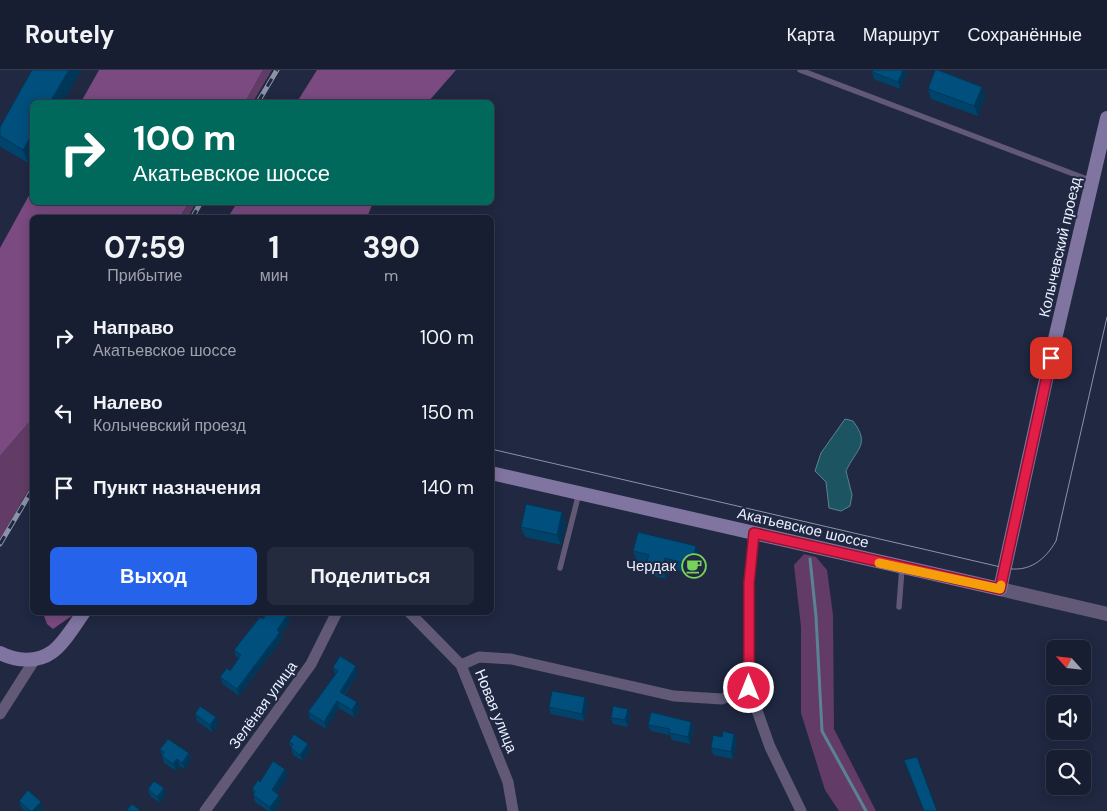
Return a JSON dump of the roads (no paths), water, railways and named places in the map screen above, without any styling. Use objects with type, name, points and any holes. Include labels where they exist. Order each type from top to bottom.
[{"type":"main road","name":"Колычевский проезд","points":[[1000,589],[1107,118]]},
{"type":"main road","name":"Акатьевское шоссе","points":[[494,474],[1000,589]]},
{"type":"main road","points":[[0,653],[11,658],[35,659],[53,652],[82,615]]},
{"type":"street","points":[[754,533],[749,583],[749,688],[770,747],[801,811]]},
{"type":"street","name":"Акатьевское шоссе","points":[[1000,589],[1107,614]]},
{"type":"street","name":"Зелёная улица","points":[[205,811],[311,664],[336,615]]},
{"type":"street","name":"Новая улица","points":[[412,615],[461,665],[508,782],[513,811]]},
{"type":"street","points":[[461,665],[479,657],[511,659],[674,696],[722,699],[749,688]]},
{"type":"street","points":[[0,714],[35,659]]},
{"type":"lane","points":[[800,70],[1092,181]]},
{"type":"lane","points":[[560,568],[579,493]]},
{"type":"lane","points":[[899,607],[902,568]]},
{"type":"water","points":[[845,419],[853,421],[861,436],[861,442],[846,471],[852,495],[850,506],[841,511],[829,508],[826,482],[815,471],[821,453]]},
{"type":"waterway","points":[[810,559],[816,616],[822,731],[866,811]]},
{"type":"tram line","points":[[494,450],[1005,568],[1022,569],[1035,564],[1047,554],[1056,541],[1107,317]]},
{"type":"railway","points":[[259,100],[277,70]]},
{"type":"railway","points":[[194,215],[199,205]]},
{"type":"railway","points":[[0,544],[30,493]]},
{"type":"place","name":"Чердак","points":[[694,566]]}]
